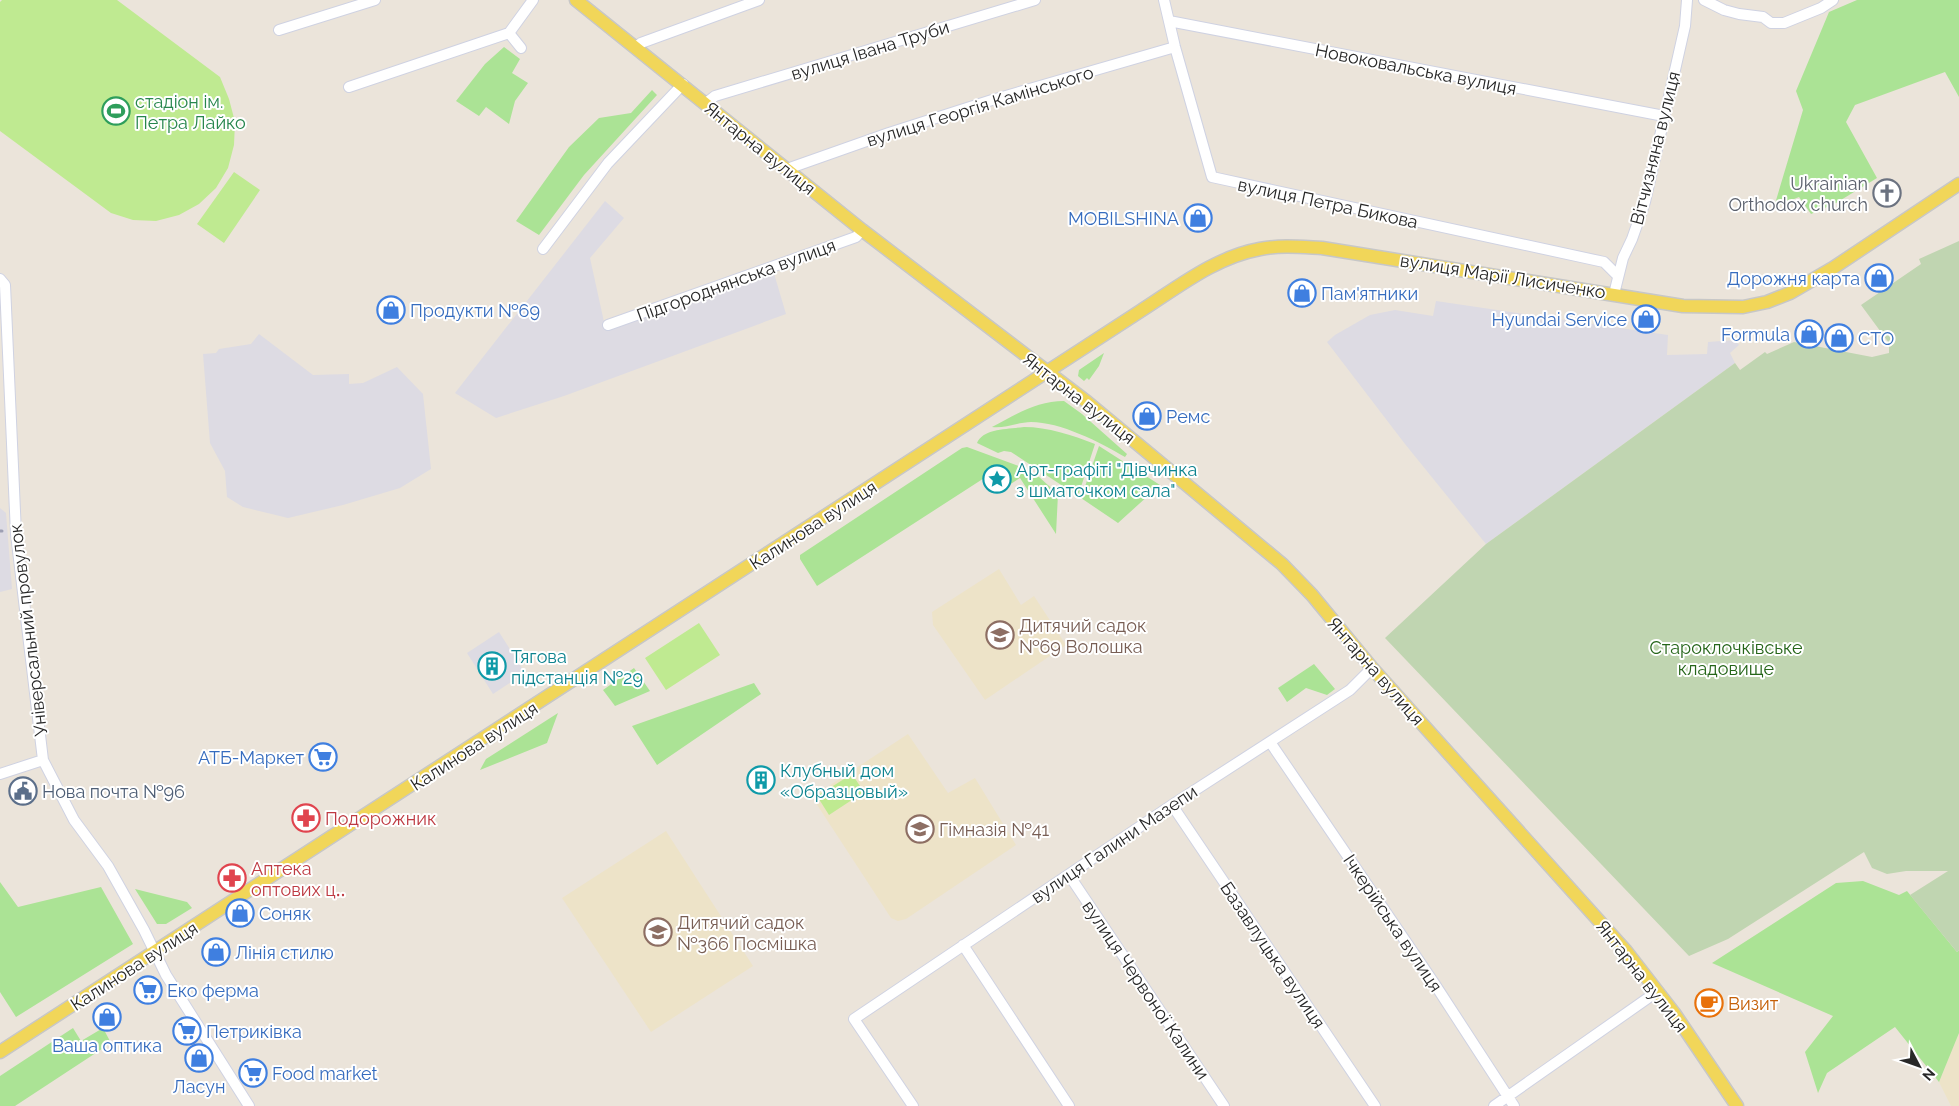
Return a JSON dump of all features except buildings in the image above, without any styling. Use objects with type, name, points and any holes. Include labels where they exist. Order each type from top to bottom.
[{"type":"main road","name":"Янтарна вулиця","points":[[576,0],[683,84],[862,230],[1087,402],[1282,564],[1312,595],[1372,668],[1580,899],[1658,991],[1737,1106]]},
{"type":"main road","name":"вулиця Марії Лисиченко","points":[[1047,372],[1197,274],[1227,259],[1259,249],[1277,246],[1322,248],[1683,306],[1743,307],[1767,302],[1790,293],[1833,268],[1959,184]]},
{"type":"main road","name":"Калинова вулиця","points":[[0,1052],[1047,372]]},
{"type":"street","points":[[278,30],[374,0]]},
{"type":"street","points":[[349,87],[510,33],[533,0]]},
{"type":"street","points":[[636,47],[759,0]]},
{"type":"street","name":"вулиця Івана Труби","points":[[706,103],[715,96],[1035,0]]},
{"type":"street","name":"вулиця Петра Бикова","points":[[1164,0],[1175,47],[1212,177],[1604,262],[1618,276]]},
{"type":"street","name":"Вітчизняна вулиця","points":[[1614,294],[1618,276],[1645,202],[1685,26],[1687,0]]},
{"type":"street","points":[[1704,0],[1724,10],[1763,17],[1771,23],[1784,23],[1820,8],[1833,0]]},
{"type":"street","name":"Новоковальська вулиця","points":[[1169,21],[1664,116]]},
{"type":"street","points":[[510,33],[521,48]]},
{"type":"street","name":"вулиця Георгія Камінського","points":[[787,169],[889,133],[992,100],[1175,47]]},
{"type":"street","points":[[543,249],[608,163],[683,84]]},
{"type":"street","name":"Підгороднянська вулиця","points":[[608,325],[856,237],[862,230]]},
{"type":"street","name":"Універсальний провулок","points":[[0,279],[5,285],[7,305],[16,534],[43,760],[74,820],[108,866],[144,930],[166,975],[248,1106]]},
{"type":"street","name":"вулиця Галини Мазепи","points":[[913,1106],[854,1019],[1172,805],[1354,687],[1372,668]]},
{"type":"street","name":"Ічкерійська вулиця","points":[[1270,742],[1428,975],[1514,1106]]},
{"type":"street","points":[[0,774],[43,760]]},
{"type":"street","name":"Базавлуцька вулиця","points":[[1172,805],[1375,1106]]},
{"type":"street","name":"вулиця Червоної Калини","points":[[1068,875],[1224,1106]]},
{"type":"street","points":[[963,945],[1069,1106]]},
{"type":"street","points":[[1494,1106],[1658,991]]},
{"type":"shaded area","points":[[605,201],[624,218],[590,258],[606,331],[773,270],[786,314],[564,396],[496,418],[455,393]]},
{"type":"shaded area","points":[[1436,301],[1668,335],[1667,355],[1707,354],[1708,342],[1735,340],[1739,345],[1730,353],[1735,363],[1486,544],[1405,444],[1327,342],[1335,335],[1370,315],[1395,310],[1433,316]]},
{"type":"shaded area","points":[[259,334],[313,375],[349,374],[349,384],[363,383],[397,367],[423,394],[431,469],[400,488],[343,505],[288,518],[243,507],[227,497],[225,471],[210,443],[203,354],[216,353],[219,349],[251,344]]},
{"type":"shaded area","points":[[0,508],[6,513],[12,589],[0,592]]},
{"type":"shaded area","name":"Дитячий садок №69 Волошка","points":[[999,569],[1021,605],[1034,596],[1066,645],[985,700],[933,625],[932,612]]},
{"type":"shaded area","points":[[499,632],[525,673],[493,694],[467,653]]},
{"type":"shaded area","name":"Гімназія №41","points":[[908,734],[948,793],[975,778],[1016,845],[906,919],[898,921],[891,918],[812,797]]},
{"type":"shaded area","name":"Дитячий садок №366 Посмішка","points":[[666,831],[753,966],[651,1032],[562,898]]},
{"type":"shaded area","points":[[1959,1033],[1959,1106],[1951,1106],[1939,1082]]},
{"type":"green space","name":"стадіон ім. Петра Лайко","points":[[2,0],[117,0],[220,77],[229,99],[235,122],[234,145],[228,168],[216,188],[199,204],[179,215],[156,221],[133,220],[111,213],[0,131],[0,2]]},
{"type":"green space","points":[[1857,0],[1959,0],[1959,97],[1945,72],[1855,105],[1846,122],[1877,178],[1836,203],[1811,214],[1799,197],[1774,207],[1803,110],[1796,91],[1829,12]]},
{"type":"green space","points":[[504,47],[520,59],[512,73],[528,83],[515,101],[509,124],[486,107],[479,116],[456,101],[485,64]]},
{"type":"green space","points":[[652,90],[657,95],[584,175],[539,235],[516,221],[569,147],[599,118],[631,113]]},
{"type":"green space","points":[[234,172],[260,190],[224,243],[197,224]]},
{"type":"green space","name":"Староклочківське кладовище","points":[[1959,241],[1959,950],[1957,952],[1910,895],[1948,871],[1906,871],[1887,874],[1872,868],[1864,852],[1728,939],[1689,956],[1385,638],[1486,544],[1735,363],[1740,370],[1765,352],[1767,354],[1794,342],[1872,357],[1889,353],[1889,343],[1861,305],[1921,264],[1919,259]]},
{"type":"green space","points":[[1104,353],[1099,366],[1089,380],[1087,378],[1084,381],[1078,376],[1079,370]]},
{"type":"green space","points":[[1064,401],[1082,414],[1127,454],[1125,457],[1092,439],[1054,425],[1031,422],[992,427],[1036,406]]},
{"type":"green space","points":[[1024,427],[1060,432],[1095,444],[1078,496],[1011,452],[1004,451],[998,453],[977,443],[985,434]]},
{"type":"green space","points":[[1099,446],[1160,485],[1118,523],[1081,498]]},
{"type":"green space","points":[[967,447],[1024,468],[1039,477],[1058,494],[1056,534],[1020,478],[1003,489],[992,473],[817,586],[800,559],[800,555],[962,448]]},
{"type":"green space","points":[[699,623],[720,655],[666,690],[645,658]]},
{"type":"green space","points":[[1314,664],[1335,689],[1327,695],[1306,688],[1287,702],[1278,688]]},
{"type":"green space","points":[[634,668],[650,691],[615,706],[603,690]]},
{"type":"green space","points":[[754,683],[761,694],[657,765],[632,726]]},
{"type":"green space","points":[[558,713],[547,743],[480,770],[486,759]]},
{"type":"green space","points":[[852,774],[864,792],[829,815],[817,796]]},
{"type":"green space","points":[[1863,881],[1899,895],[1907,891],[1957,952],[1959,950],[1959,1033],[1939,1082],[1895,1027],[1827,1073],[1818,1093],[1805,1052],[1833,1016],[1712,963],[1836,883]]},
{"type":"green space","points":[[0,882],[18,907],[101,887],[133,944],[16,1017],[0,992]]},
{"type":"green space","points":[[135,889],[187,902],[192,908],[166,924],[157,924]]},
{"type":"green space","points":[[73,1028],[81,1041],[103,1028],[111,1043],[15,1106],[0,1106],[0,1076]]},
{"type":"place","name":"стадіон ім. Петра Лайко","points":[[116,111]]},
{"type":"place","name":"Ukrainian Orthodox church","points":[[1887,193]]},
{"type":"place","name":"MOBILSHINA","points":[[1198,218]]},
{"type":"place","name":"Дорожня карта","points":[[1879,278]]},
{"type":"place","name":"Пам'ятники","points":[[1302,293]]},
{"type":"place","name":"Продукти №69","points":[[391,310]]},
{"type":"place","name":"Hyundai Service","points":[[1646,319]]},
{"type":"place","name":"Formula","points":[[1809,334]]},
{"type":"place","name":"СТО","points":[[1839,338]]},
{"type":"place","name":"Ремс","points":[[1147,416]]},
{"type":"place","name":"Арт-графіті \"Дівчинка з шматочком сала\"","points":[[997,479]]},
{"type":"place","name":"Дитячий садок №69 Волошка","points":[[1000,635]]},
{"type":"place","name":"Тягова пiдстанцiя №29","points":[[492,666]]},
{"type":"place","name":"АТБ-Маркет","points":[[323,757]]},
{"type":"place","name":"Клубный дом «Образцовый»","points":[[761,780]]},
{"type":"place","name":"Нова почта №96","points":[[23,791]]},
{"type":"place","name":"Подорожник","points":[[306,818]]},
{"type":"place","name":"Гімназія №41","points":[[920,829]]},
{"type":"place","name":"Аптека оптових ц‥","points":[[232,878]]},
{"type":"place","name":"Соняк","points":[[240,913]]},
{"type":"place","name":"Дитячий садок №366 Посмішка","points":[[658,932]]},
{"type":"place","name":"Лінія стилю","points":[[216,952]]},
{"type":"place","name":"Еко ферма","points":[[148,990]]},
{"type":"place","name":"Визит","points":[[1709,1003]]},
{"type":"place","name":"Ваша оптика","points":[[107,1017]]},
{"type":"place","name":"Петриківка","points":[[187,1031]]},
{"type":"place","name":"Ласун","points":[[199,1058]]},
{"type":"place","name":"Food market","points":[[253,1073]]}]
